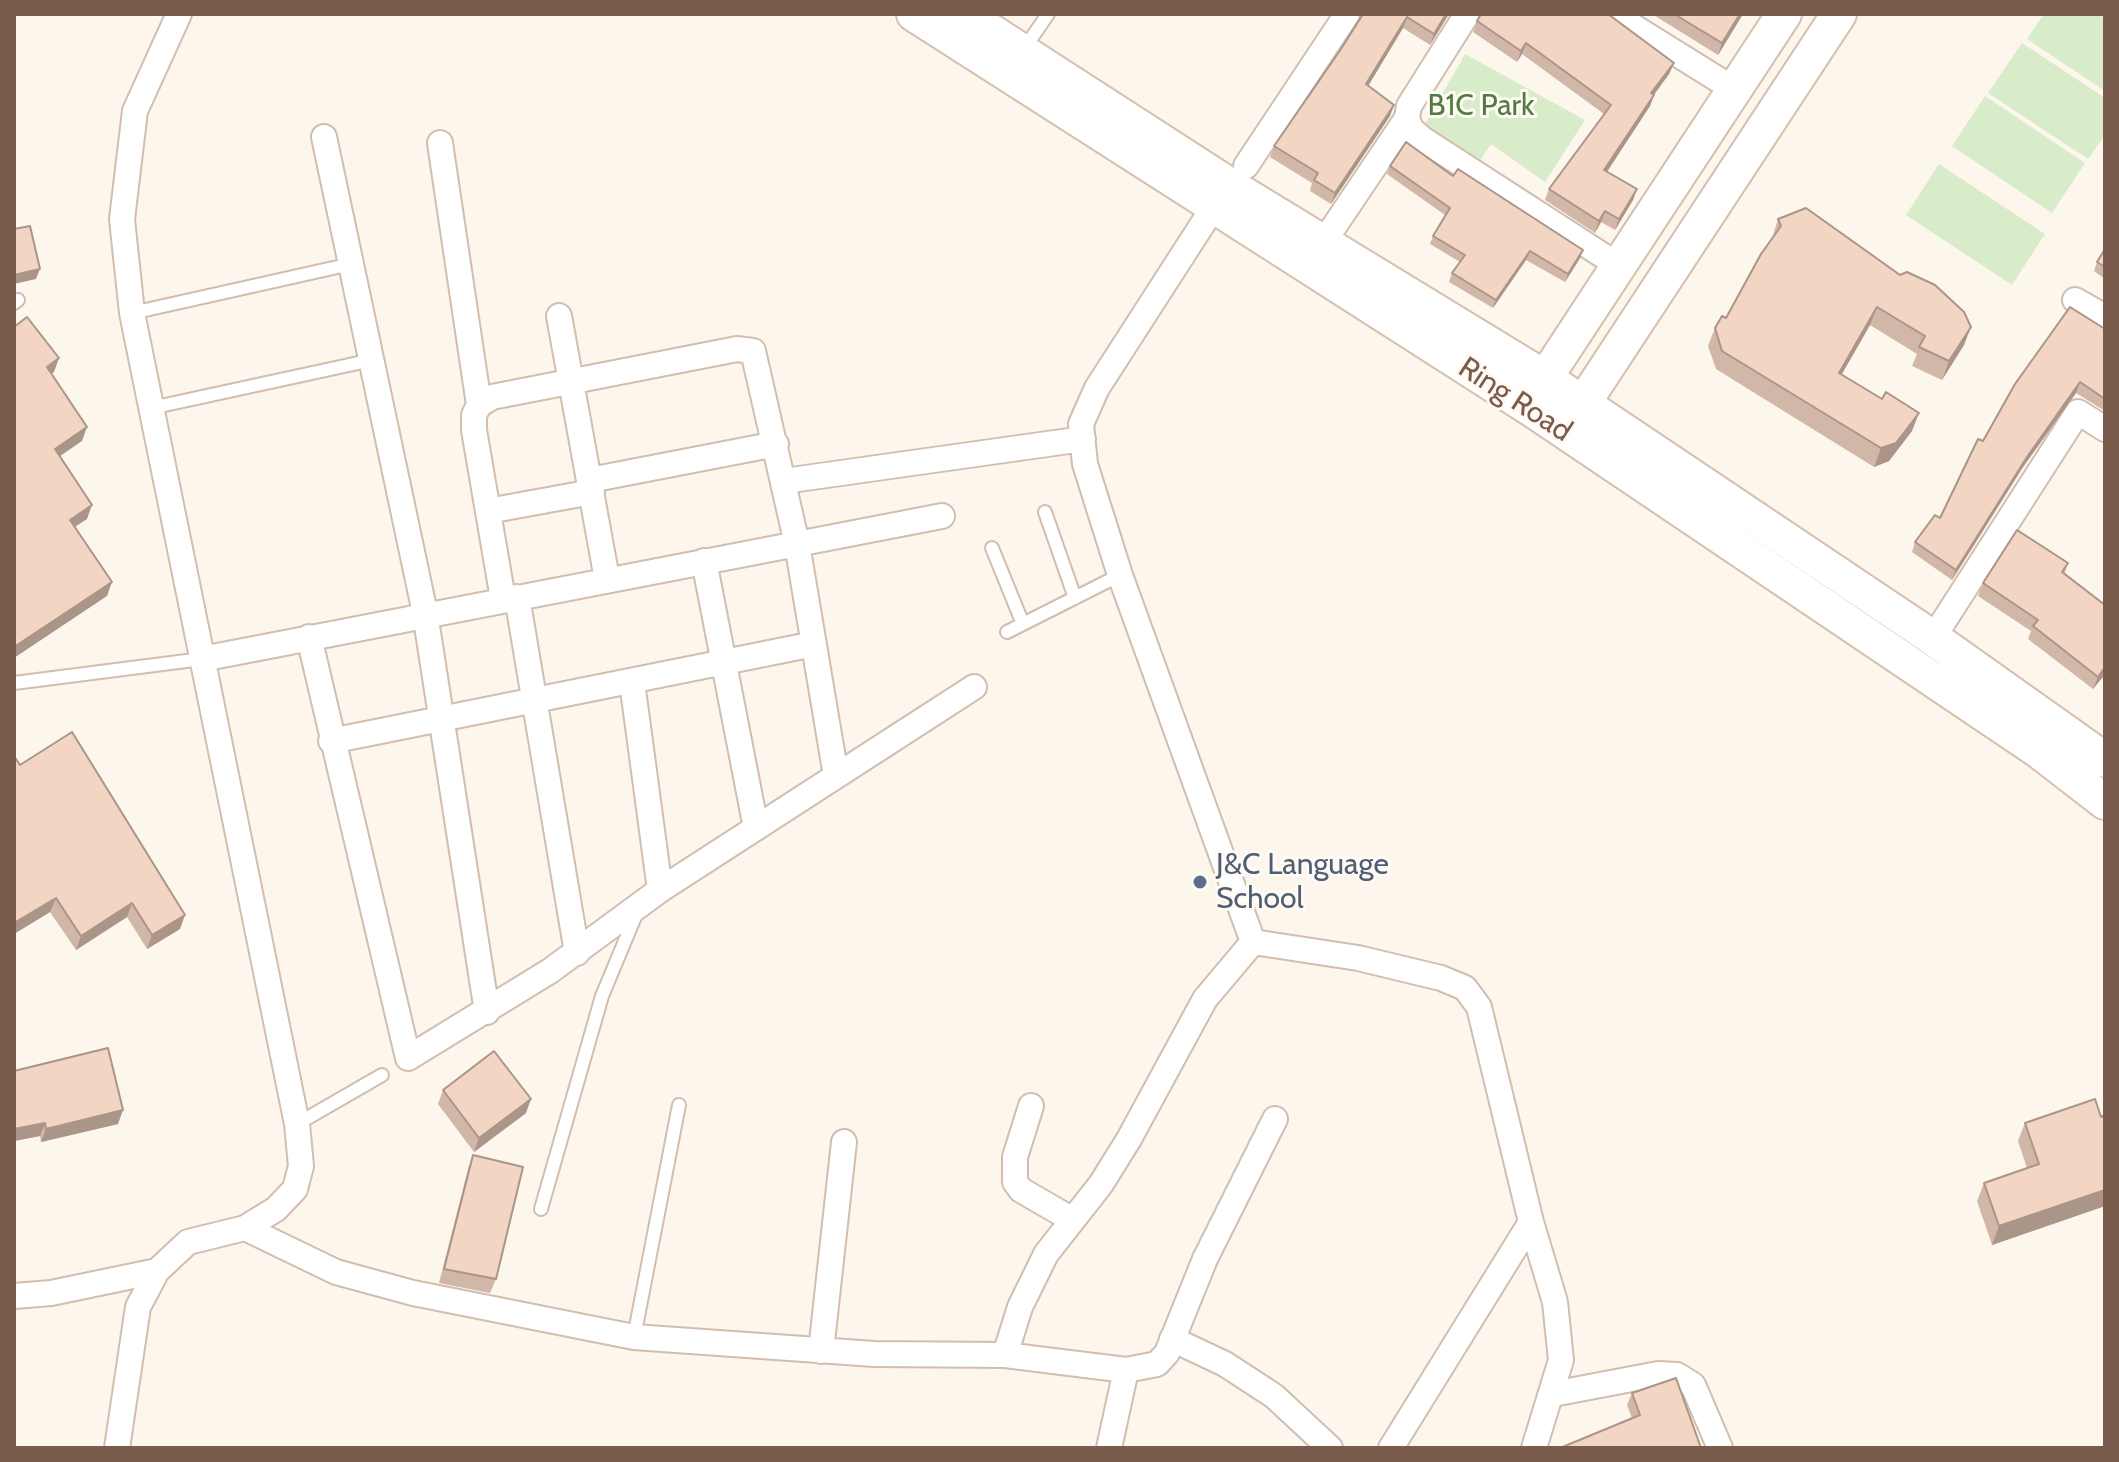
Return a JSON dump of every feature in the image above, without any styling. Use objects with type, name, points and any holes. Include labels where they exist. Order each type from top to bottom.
[{"type":"street","points":[[117,1448],[138,1307],[157,1271],[188,1242],[245,1228],[276,1209],[295,1189],[301,1166],[297,1124],[132,313],[122,219],[135,111],[179,14]]},
{"type":"street","name":"Ring Road","points":[[914,14],[1229,186],[1533,410],[1576,420],[1933,638],[2105,760]]},
{"type":"street","name":"Ring Road","points":[[964,14],[1229,186],[1545,378],[1576,420],[2039,751],[2105,802]]},
{"type":"street","points":[[1253,942],[1120,575],[1085,464],[1081,424],[1097,388],[1229,186],[1347,14]]},
{"type":"street","points":[[1323,243],[1407,118],[1409,106],[1467,14]]},
{"type":"street","points":[[1533,410],[1545,378],[1784,14]]},
{"type":"street","points":[[1576,420],[1839,14]]},
{"type":"street","points":[[1621,16],[1735,90]]},
{"type":"street","points":[[1407,118],[1421,138],[1619,266]]},
{"type":"street","points":[[324,137],[425,613],[487,1012]]},
{"type":"street","points":[[440,143],[479,405]]},
{"type":"street","points":[[2075,300],[2105,317]]},
{"type":"street","points":[[559,316],[607,579]]},
{"type":"street","points":[[577,953],[535,702],[488,511],[474,430],[474,415],[479,405],[492,397],[746,348],[758,358],[797,544],[836,776]]},
{"type":"street","points":[[1933,638],[2078,412],[2105,429]]},
{"type":"street","points":[[784,481],[1083,439]]},
{"type":"street","points":[[488,511],[776,444]]},
{"type":"street","points":[[202,659],[425,613],[942,516]]},
{"type":"street","points":[[704,561],[756,828]]},
{"type":"street","points":[[309,637],[408,1058],[487,1012],[577,953],[660,890],[974,687]]},
{"type":"street","points":[[331,741],[814,644]]},
{"type":"street","points":[[632,682],[660,890]]},
{"type":"street","points":[[1005,1355],[1020,1307],[1039,1268],[1071,1219],[1101,1184],[1129,1139],[1205,999],[1253,942]]},
{"type":"street","points":[[1253,942],[1358,958],[1465,988],[1479,1007],[1531,1222],[1555,1302],[1561,1360],[1534,1448]]},
{"type":"street","points":[[1031,1106],[1015,1157],[1015,1182],[1021,1190],[1071,1219]]},
{"type":"street","points":[[245,1228],[336,1272],[428,1296],[634,1337],[821,1351],[1005,1355],[1126,1370],[1157,1364],[1167,1353],[1205,1259],[1275,1119]]},
{"type":"street","points":[[821,1351],[844,1142]]},
{"type":"street","points":[[1391,1448],[1531,1222]]},
{"type":"street","points":[[14,1296],[51,1293],[157,1271]]},
{"type":"street","points":[[1172,1339],[1225,1364],[1274,1396],[1330,1448]]},
{"type":"street","points":[[1109,1448],[1126,1370]]},
{"type":"street","points":[[1553,1394],[1658,1374],[1677,1375],[1693,1385],[1720,1448]]},
{"type":"lane","points":[[1023,52],[1048,14]]},
{"type":"lane","points":[[132,313],[351,264]]},
{"type":"lane","points":[[151,408],[372,360]]},
{"type":"lane","points":[[1045,512],[1075,598]]},
{"type":"lane","points":[[992,548],[1023,624]]},
{"type":"lane","points":[[1007,632],[1120,575]]},
{"type":"lane","points":[[14,683],[202,659]]},
{"type":"lane","points":[[541,1209],[602,996],[638,909]]},
{"type":"lane","points":[[297,1124],[382,1075]]},
{"type":"lane","points":[[634,1337],[679,1105]]},
{"type":"green space","points":[[2044,14],[2098,14],[2105,19],[2105,91],[2027,39]]},
{"type":"green space","points":[[2022,43],[2105,98],[2105,135],[2088,159],[1988,93]]},
{"type":"green space","name":"B1C Park","points":[[1465,54],[1585,120],[1545,182],[1491,144],[1475,168],[1420,133]]},
{"type":"green space","points":[[1985,96],[2085,163],[2052,213],[1952,146]]},
{"type":"green space","points":[[1939,164],[2045,234],[2012,285],[1906,215]]},
{"type":"building","points":[[1363,14],[1446,14],[1434,34],[1407,17],[1366,84],[1394,105],[1335,193],[1314,180],[1318,173],[1274,146]]},
{"type":"building","points":[[1481,14],[1608,14],[1674,63],[1651,93],[1654,95],[1604,170],[1637,189],[1619,219],[1605,211],[1599,221],[1549,189],[1611,105],[1526,43],[1521,51],[1477,21]]},
{"type":"building","points":[[1674,14],[1740,14],[1722,43]]},
{"type":"building","points":[[1406,142],[1453,176],[1458,169],[1583,250],[1568,274],[1530,251],[1496,300],[1452,273],[1465,255],[1433,236],[1450,208],[1390,166]]},
{"type":"building","points":[[1806,208],[1900,275],[1907,272],[1935,285],[1964,312],[1971,327],[1949,361],[1919,347],[1925,336],[1877,307],[1839,373],[1882,399],[1886,392],[1919,413],[1896,443],[1881,448],[1722,351],[1715,328],[1722,316],[1726,318],[1761,254],[1781,226],[1778,219]]},
{"type":"building","points":[[30,226],[40,269],[14,275],[14,229]]},
{"type":"building","points":[[2105,249],[2105,267],[2097,262]]},
{"type":"building","points":[[2070,307],[2105,329],[2105,399],[2080,382],[2027,457],[1956,570],[1915,542],[1935,515],[1940,518],[1978,439],[1983,441],[2015,384]]},
{"type":"building","points":[[27,317],[59,358],[47,367],[87,427],[55,449],[92,505],[70,520],[112,582],[14,647],[14,327]]},
{"type":"building","points":[[2017,530],[2068,563],[2062,572],[2105,605],[2105,667],[2098,677],[2033,626],[2038,620],[1983,583]]},
{"type":"building","points":[[72,732],[185,915],[152,935],[132,903],[81,936],[56,898],[14,923],[14,756],[20,765]]},
{"type":"building","points":[[108,1048],[123,1110],[46,1129],[45,1123],[14,1129],[14,1071]]},
{"type":"building","points":[[494,1051],[531,1099],[479,1138],[443,1090]]},
{"type":"building","points":[[2095,1099],[2101,1117],[2105,1115],[2105,1190],[1999,1226],[1984,1183],[2039,1164],[2025,1123]]},
{"type":"building","points":[[473,1155],[523,1167],[496,1279],[444,1269]]},
{"type":"building","points":[[1676,1378],[1701,1448],[1560,1448],[1640,1415],[1632,1393]]},
{"type":"place","name":"J&C Language School","points":[[1200,882]]}]
